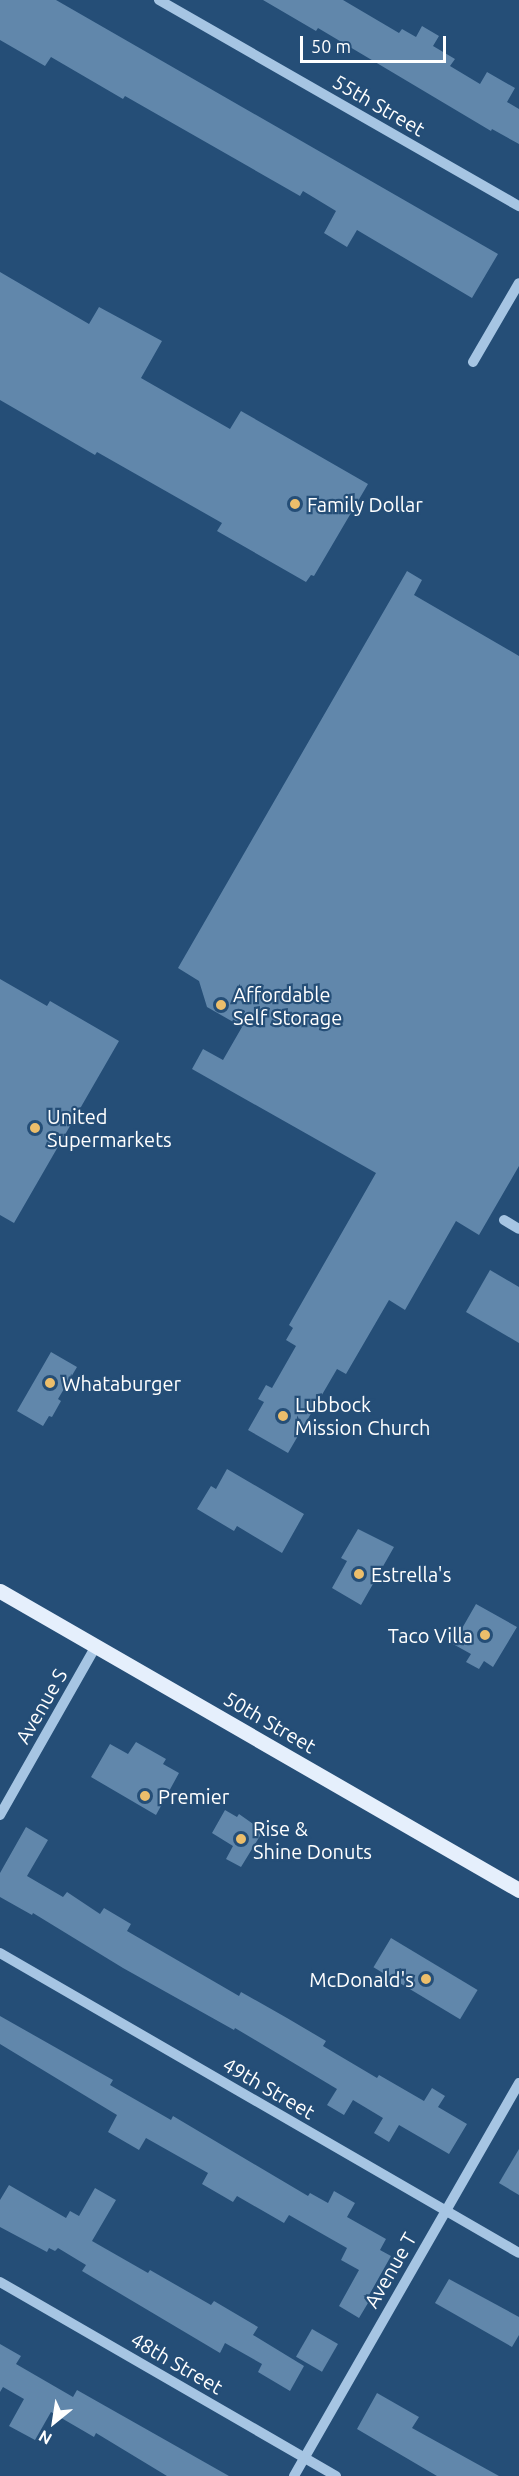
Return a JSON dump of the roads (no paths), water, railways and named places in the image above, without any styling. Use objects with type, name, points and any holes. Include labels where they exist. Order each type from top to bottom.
[{"type":"main road","name":"50th Street","points":[[0,1591],[519,1890]]},
{"type":"street","name":"55th Street","points":[[159,0],[519,206]]},
{"type":"street","points":[[473,362],[519,283]]},
{"type":"street","points":[[504,1220],[519,1229]]},
{"type":"street","name":"Avenue S","points":[[0,1815],[96,1646]]},
{"type":"street","name":"49th Street","points":[[0,1953],[519,2253]]},
{"type":"street","name":"Avenue T","points":[[294,2476],[519,2083]]},
{"type":"street","name":"48th Street","points":[[0,2282],[336,2476]]},
{"type":"place","name":"Family Dollar","points":[[295,504]]},
{"type":"place","name":"Affordable Self Storage","points":[[221,1005]]},
{"type":"place","name":"United Supermarkets","points":[[35,1128]]},
{"type":"place","name":"Whataburger","points":[[50,1383]]},
{"type":"place","name":"Lubbock Mission Church","points":[[283,1416]]},
{"type":"place","name":"Estrella's","points":[[359,1574]]},
{"type":"place","name":"Taco Villa","points":[[485,1635]]},
{"type":"place","name":"Premier","points":[[145,1796]]},
{"type":"place","name":"Rise & Shine Donuts","points":[[241,1839]]},
{"type":"place","name":"McDonald's","points":[[426,1979]]}]
